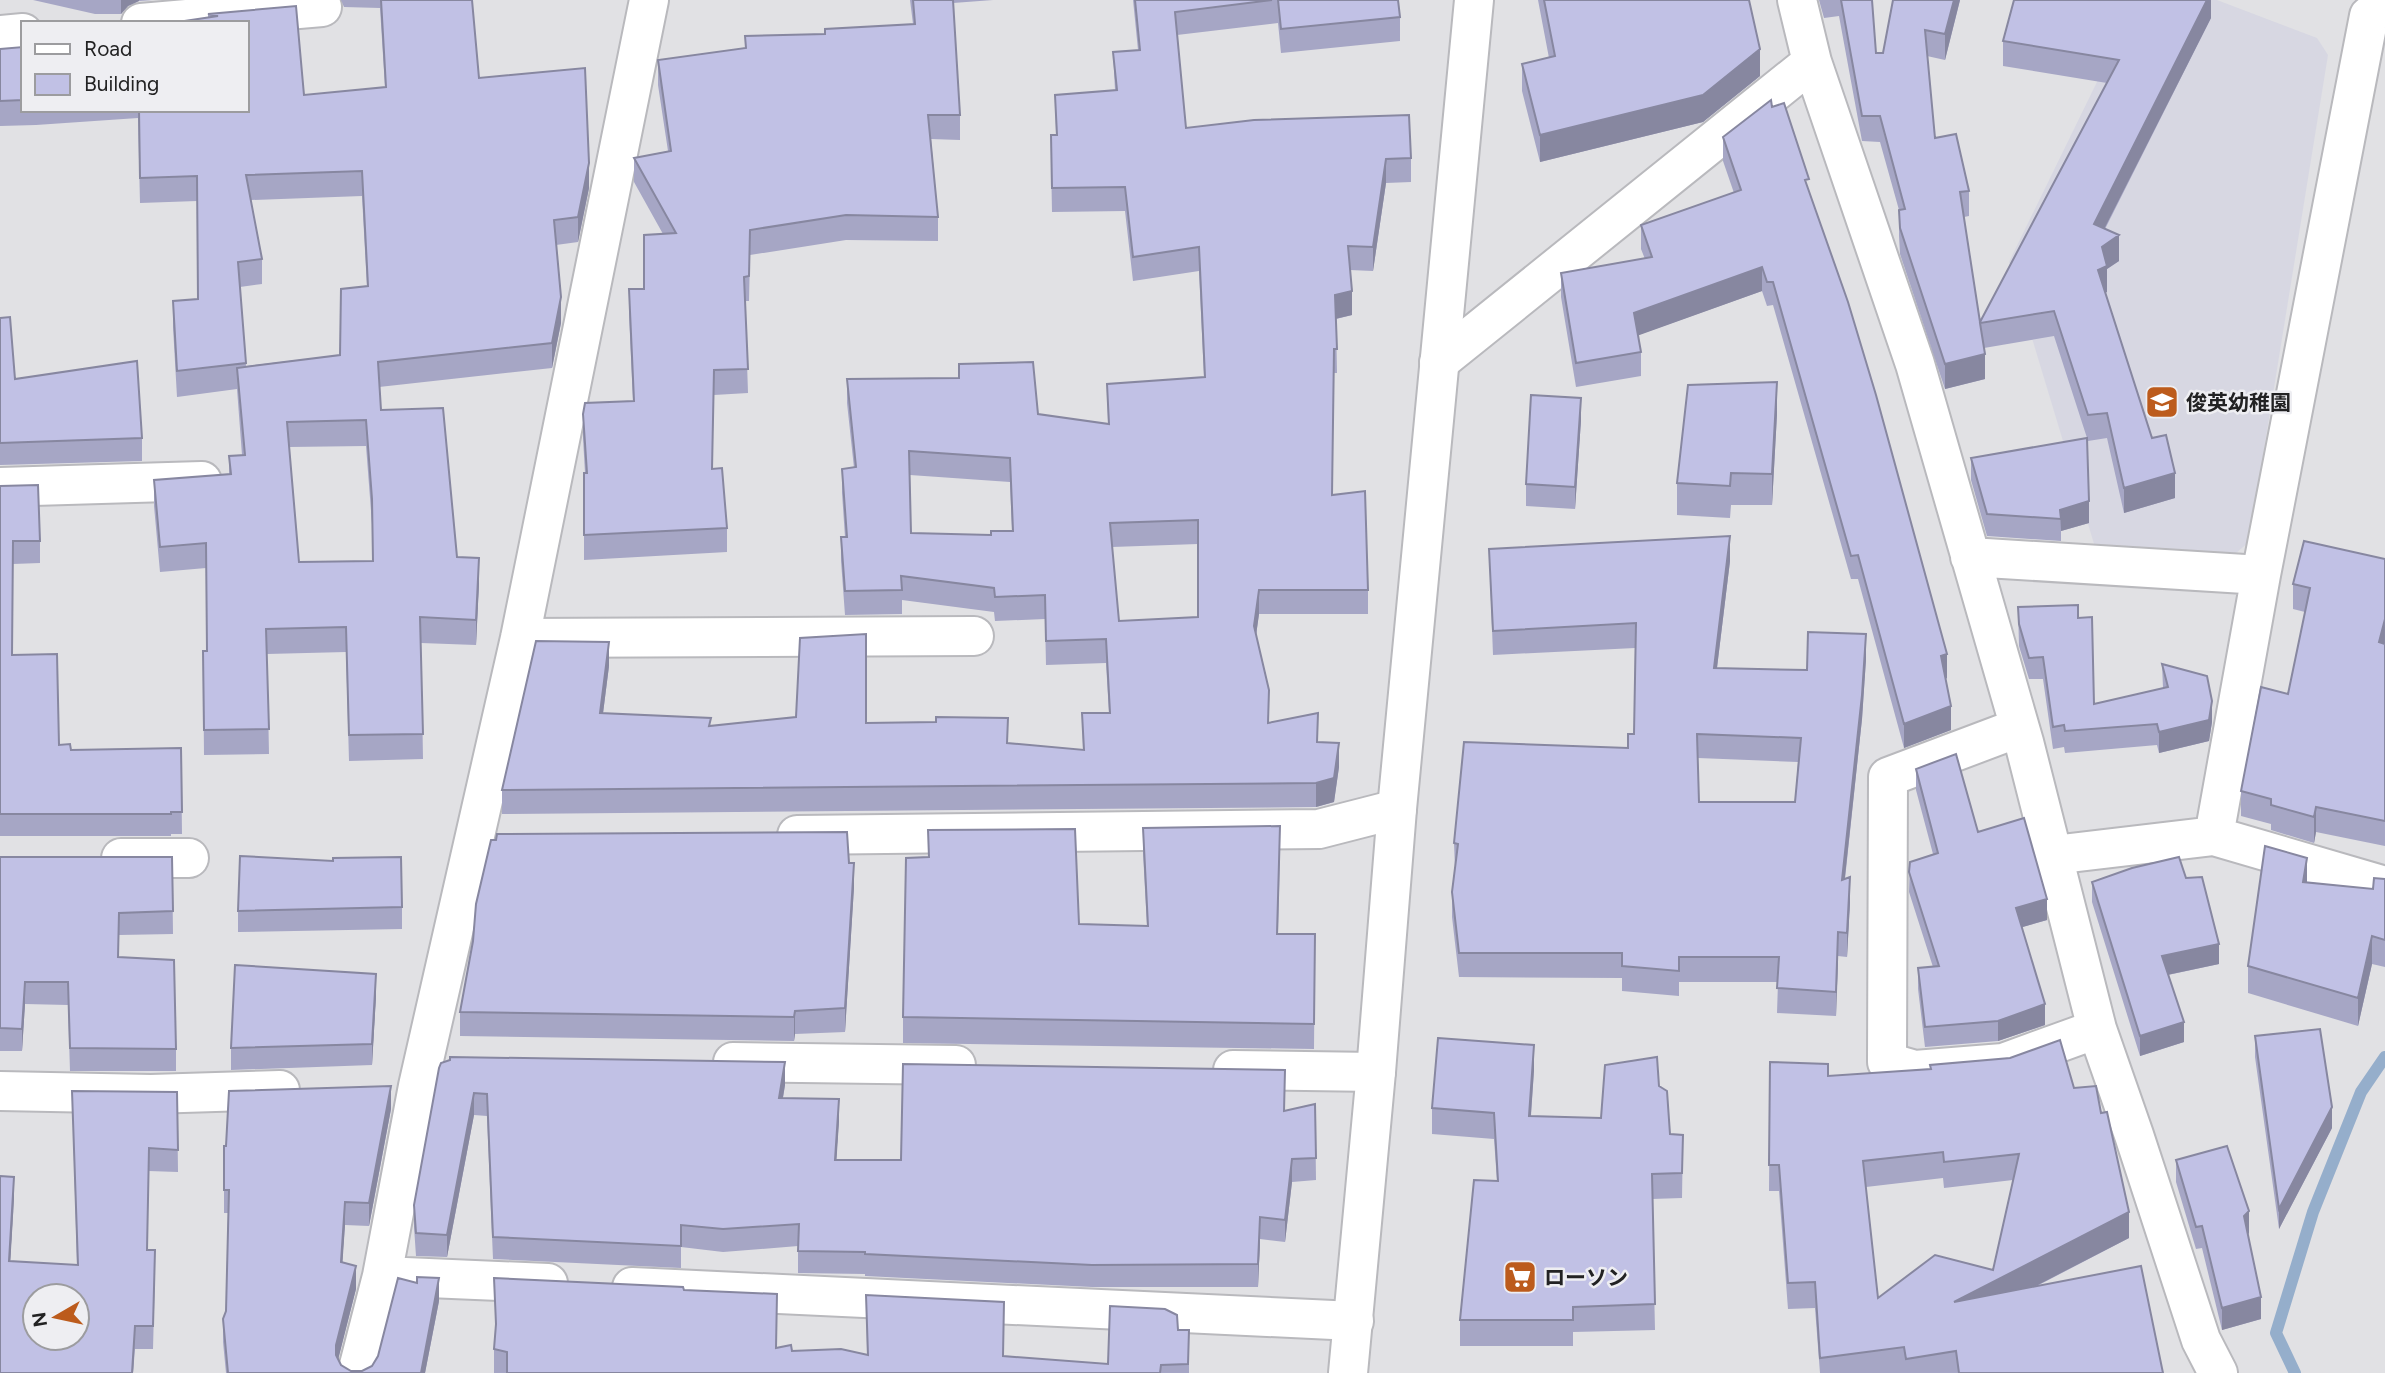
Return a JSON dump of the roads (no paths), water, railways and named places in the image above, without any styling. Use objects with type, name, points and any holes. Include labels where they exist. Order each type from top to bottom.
[{"type":"street","points":[[357,1373],[433,1067],[476,836],[520,638],[649,0]]},
{"type":"street","points":[[1348,1373],[1397,809],[1474,0]]},
{"type":"street","points":[[1797,0],[1812,62],[1915,364],[2024,742],[2097,1029],[2201,1340],[2218,1373]]},
{"type":"street","points":[[2214,836],[2368,16],[2385,3]]},
{"type":"street","points":[[164,21],[322,7]]},
{"type":"street","points":[[0,35],[21,33]]},
{"type":"street","points":[[1439,362],[1812,62]]},
{"type":"street","points":[[0,487],[202,481]]},
{"type":"street","points":[[1970,557],[2261,575]]},
{"type":"street","points":[[520,638],[974,636]]},
{"type":"street","points":[[2018,728],[1888,777],[1886,1062],[1915,1070],[2003,1063],[2097,1029]]},
{"type":"street","points":[[762,835],[1319,829],[1397,809]]},
{"type":"street","points":[[476,836],[516,836]]},
{"type":"street","points":[[2053,855],[2214,836],[2385,886]]},
{"type":"street","points":[[81,858],[189,858]]},
{"type":"street","points":[[692,1061],[985,1066]]},
{"type":"street","points":[[378,1087],[433,1067]]},
{"type":"street","points":[[1195,1069],[1376,1072]]},
{"type":"street","points":[[0,1091],[151,1094],[312,1089]]},
{"type":"street","points":[[382,1276],[1354,1321]]},
{"type":"waterway","points":[[2295,1373],[2276,1333],[2313,1212],[2361,1092],[2385,1057]]},
{"type":"place","name":"俊英幼稚園","points":[[2162,402]]},
{"type":"place","name":"ローソン","points":[[1520,1277]]}]
